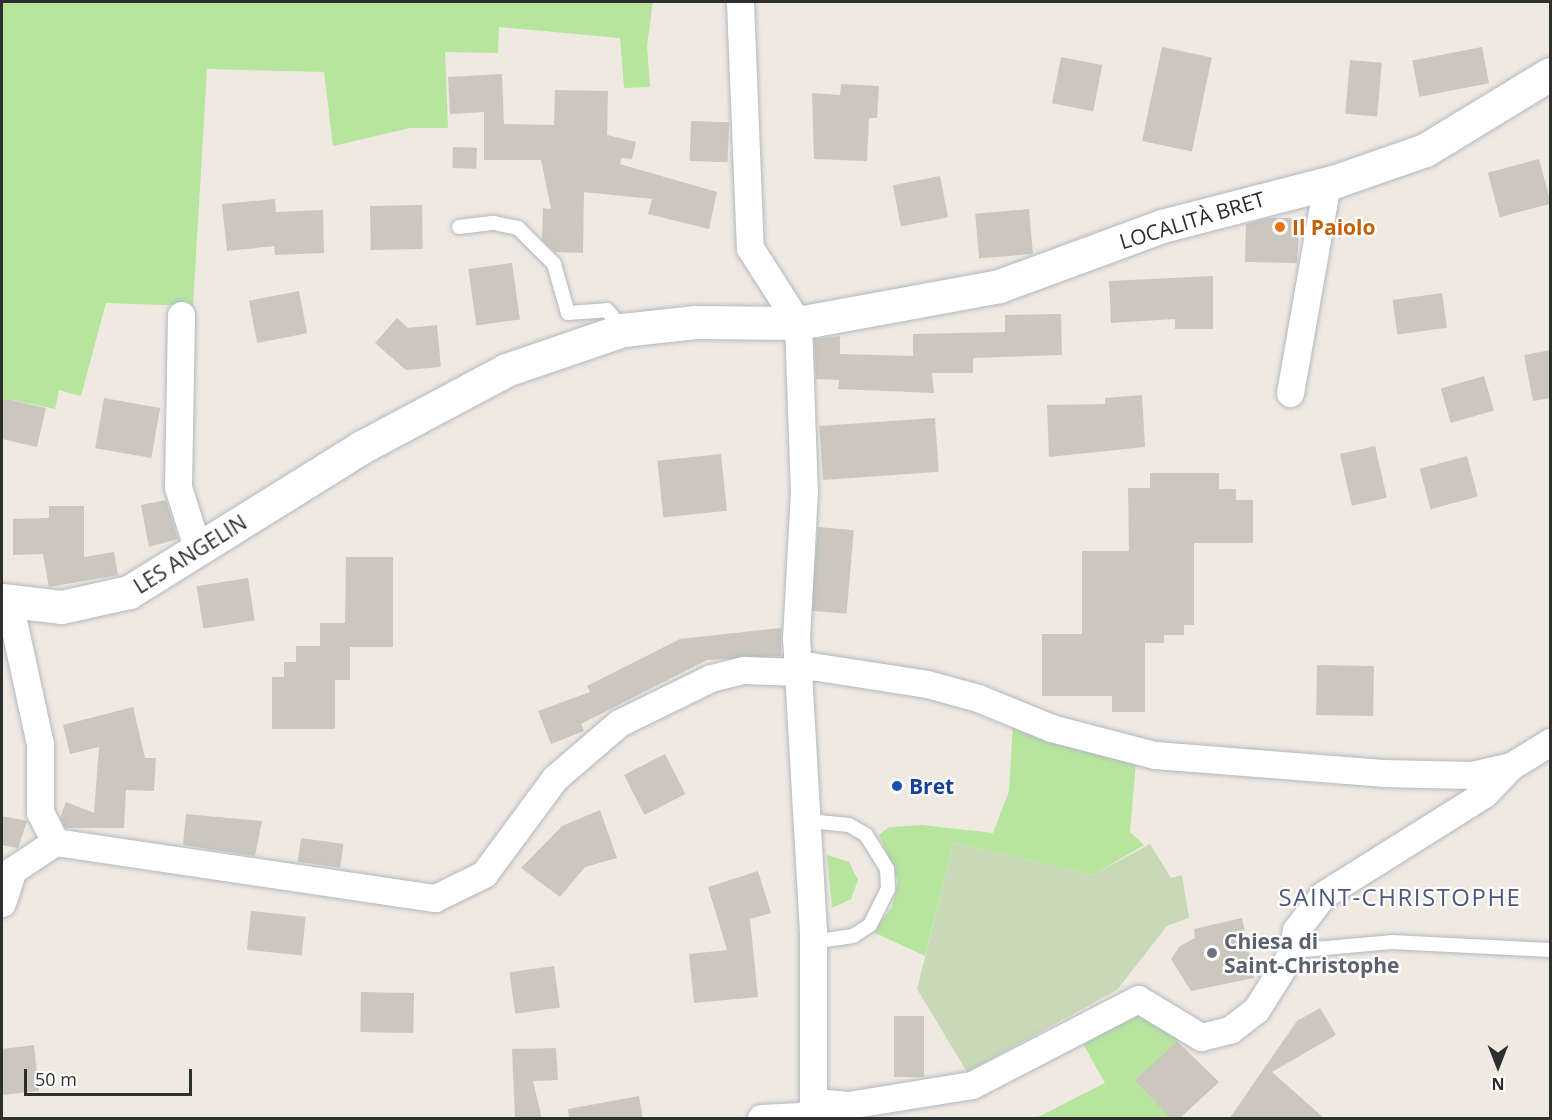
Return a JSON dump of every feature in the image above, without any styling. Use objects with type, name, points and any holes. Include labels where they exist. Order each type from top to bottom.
[{"type":"street","points":[[740,2],[750,248],[807,322],[804,491],[797,603],[813,942],[813,1114]]},
{"type":"street","name":"LOCALITÀ BRET","points":[[622,330],[696,322],[807,322],[999,286],[1162,226],[1327,183],[1425,150],[1551,74]]},
{"type":"street","points":[[1290,393],[1327,183]]},
{"type":"street","points":[[181,315],[178,487],[198,550]]},
{"type":"street","name":"LES ANGELIN","points":[[4,603],[90,605],[129,592],[362,447],[506,370],[622,330]]},
{"type":"street","points":[[4,603],[40,744],[40,812],[55,842]]},
{"type":"street","points":[[2,903],[13,870],[55,842],[435,898],[484,874],[555,778],[619,723],[711,678],[744,670],[799,672],[811,666],[927,684],[978,698],[1051,728],[1155,756],[1382,773],[1472,775],[1511,766]]},
{"type":"street","points":[[761,1119],[813,1114],[826,1103],[848,1106],[972,1084],[1137,999],[1201,1037],[1242,1023],[1293,951],[1296,930],[1323,895],[1484,794],[1511,766],[1551,742]]},
{"type":"lane","points":[[459,227],[494,223],[518,228],[554,264],[568,313],[607,310],[622,330]]},
{"type":"lane","points":[[808,821],[849,825],[866,835],[879,850],[887,879],[882,908],[870,925],[853,936],[813,942]]},
{"type":"lane","points":[[1293,951],[1391,942],[1551,950]]},
{"type":"green space","points":[[2,2],[653,2],[647,45],[650,87],[624,88],[620,38],[499,27],[498,53],[445,52],[448,128],[410,128],[333,146],[324,72],[207,69],[193,306],[106,303],[81,396],[59,390],[55,409],[2,398]]},
{"type":"green space","points":[[1013,724],[1136,761],[1130,832],[1144,845],[1093,875],[954,843],[925,956],[873,932],[892,907],[898,880],[879,835],[889,827],[922,825],[993,833],[1009,791]]},
{"type":"green space","points":[[954,843],[1093,875],[1150,844],[1171,878],[1182,875],[1189,918],[1167,926],[1117,990],[967,1072],[917,989]]},
{"type":"green space","points":[[827,855],[849,862],[858,880],[851,899],[832,908]]},
{"type":"green space","points":[[1139,1011],[1179,1039],[1136,1080],[1171,1118],[1036,1118],[1105,1083],[1081,1040]]},
{"type":"building","points":[[1162,47],[1212,58],[1192,152],[1142,141]]},
{"type":"building","points":[[1482,47],[1489,83],[1419,97],[1412,61]]},
{"type":"building","points":[[1061,57],[1102,65],[1093,111],[1052,103]]},
{"type":"building","points":[[1350,60],[1382,63],[1377,117],[1345,114]]},
{"type":"building","points":[[502,74],[504,124],[554,125],[555,90],[608,91],[607,135],[636,142],[632,159],[621,158],[620,164],[717,192],[709,229],[648,214],[652,199],[584,192],[583,253],[555,252],[542,240],[543,208],[551,209],[541,160],[484,160],[484,112],[450,114],[448,77]]},
{"type":"building","points":[[841,84],[879,86],[877,118],[869,118],[867,161],[814,159],[812,93],[840,95]]},
{"type":"building","points":[[691,121],[729,122],[728,162],[690,161]]},
{"type":"building","points":[[453,147],[477,148],[476,169],[452,168]]},
{"type":"building","points":[[1539,159],[1550,204],[1500,217],[1488,173]]},
{"type":"building","points":[[940,176],[948,217],[901,226],[893,185]]},
{"type":"building","points":[[275,199],[276,212],[323,210],[324,253],[275,255],[274,246],[227,251],[222,204]]},
{"type":"building","points":[[422,205],[423,249],[371,250],[370,206]]},
{"type":"building","points":[[1029,209],[1033,254],[979,259],[975,214]]},
{"type":"building","points":[[1269,218],[1300,218],[1297,263],[1245,262],[1246,224]]},
{"type":"building","points":[[512,263],[520,319],[476,326],[468,269]]},
{"type":"building","points":[[1213,276],[1213,329],[1175,329],[1175,319],[1111,323],[1109,281]]},
{"type":"building","points":[[299,291],[307,333],[257,343],[249,301]]},
{"type":"building","points":[[1442,293],[1447,328],[1397,335],[1392,300]]},
{"type":"building","points":[[1061,314],[1062,355],[973,358],[973,373],[932,373],[934,393],[838,389],[839,380],[816,379],[814,339],[840,336],[840,354],[913,356],[913,334],[1005,332],[1005,315]]},
{"type":"building","points":[[397,318],[408,328],[437,325],[441,367],[406,370],[375,343]]},
{"type":"building","points":[[1551,350],[1551,398],[1533,401],[1524,355]]},
{"type":"building","points":[[1484,376],[1494,411],[1451,423],[1441,388]]},
{"type":"building","points":[[1142,395],[1145,447],[1049,457],[1047,405],[1105,404],[1105,398]]},
{"type":"building","points":[[2,398],[46,408],[37,447],[2,439]]},
{"type":"building","points":[[104,398],[160,408],[151,458],[95,448]]},
{"type":"building","points":[[935,418],[939,472],[823,480],[819,426]]},
{"type":"building","points":[[1375,446],[1387,498],[1352,506],[1340,454]]},
{"type":"building","points":[[721,454],[727,511],[663,517],[657,461]]},
{"type":"building","points":[[1467,456],[1478,497],[1431,509],[1420,469]]},
{"type":"building","points":[[1150,473],[1219,473],[1219,489],[1236,489],[1236,500],[1253,500],[1253,543],[1194,543],[1194,625],[1184,625],[1184,635],[1164,635],[1164,643],[1145,643],[1145,712],[1112,712],[1112,696],[1042,696],[1042,634],[1082,634],[1082,551],[1129,551],[1128,488],[1150,488]]},
{"type":"building","points":[[166,500],[178,539],[149,547],[141,505]]},
{"type":"building","points":[[49,506],[84,506],[84,557],[114,552],[118,575],[49,587],[43,554],[13,555],[13,519],[49,518]]},
{"type":"building","points":[[818,527],[854,530],[847,614],[811,611]]},
{"type":"building","points":[[346,557],[393,557],[393,647],[350,647],[350,680],[335,680],[335,729],[272,729],[272,677],[284,677],[284,662],[296,662],[296,646],[320,646],[320,623],[345,623]]},
{"type":"building","points":[[248,578],[255,620],[203,629],[197,586]]},
{"type":"building","points":[[781,628],[781,656],[707,660],[581,724],[584,731],[551,744],[538,711],[590,692],[587,686],[680,639]]},
{"type":"building","points":[[1317,665],[1374,666],[1373,716],[1316,715]]},
{"type":"building","points":[[133,707],[145,758],[156,758],[154,791],[126,790],[124,828],[65,828],[60,818],[66,802],[94,813],[99,747],[70,754],[63,725]]},
{"type":"building","points":[[665,754],[685,794],[644,815],[624,775]]},
{"type":"building","points":[[600,810],[617,858],[585,867],[560,897],[521,868],[562,826]]},
{"type":"building","points":[[186,814],[262,821],[255,856],[183,845]]},
{"type":"building","points":[[2,816],[27,821],[18,848],[2,845]]},
{"type":"building","points":[[301,838],[344,844],[340,868],[298,862]]},
{"type":"building","points":[[758,871],[771,913],[750,919],[758,997],[694,1003],[689,954],[727,950],[708,887]]},
{"type":"building","points":[[251,911],[306,917],[302,956],[247,950]]},
{"type":"building","name":"Chiesa di Saint-Christophe","points":[[1242,918],[1254,978],[1191,991],[1171,959],[1180,946],[1195,938],[1194,929]]},
{"type":"building","points":[[554,966],[560,1008],[515,1014],[509,972]]},
{"type":"building","points":[[361,992],[414,993],[413,1033],[360,1032]]},
{"type":"building","points":[[1320,1008],[1336,1035],[1272,1072],[1325,1119],[1229,1119],[1297,1021]]},
{"type":"building","points":[[894,1016],[924,1016],[924,1077],[894,1077]]},
{"type":"building","points":[[1177,1041],[1219,1082],[1179,1119],[1171,1119],[1135,1080]]},
{"type":"building","points":[[34,1045],[39,1091],[2,1095],[2,1049]]},
{"type":"building","points":[[556,1048],[558,1080],[533,1081],[542,1119],[515,1119],[512,1049]]},
{"type":"building","points":[[639,1096],[643,1119],[569,1119],[568,1109]]},
{"type":"place","name":"Il Paiolo","points":[[1280,227]]},
{"type":"place","name":"Bret","points":[[897,786]]},
{"type":"place","name":"Chiesa di Saint-Christophe","points":[[1212,953]]},
{"type":"district","name":"SAINT-CHRISTOPHE","points":[[1400,897]]}]
